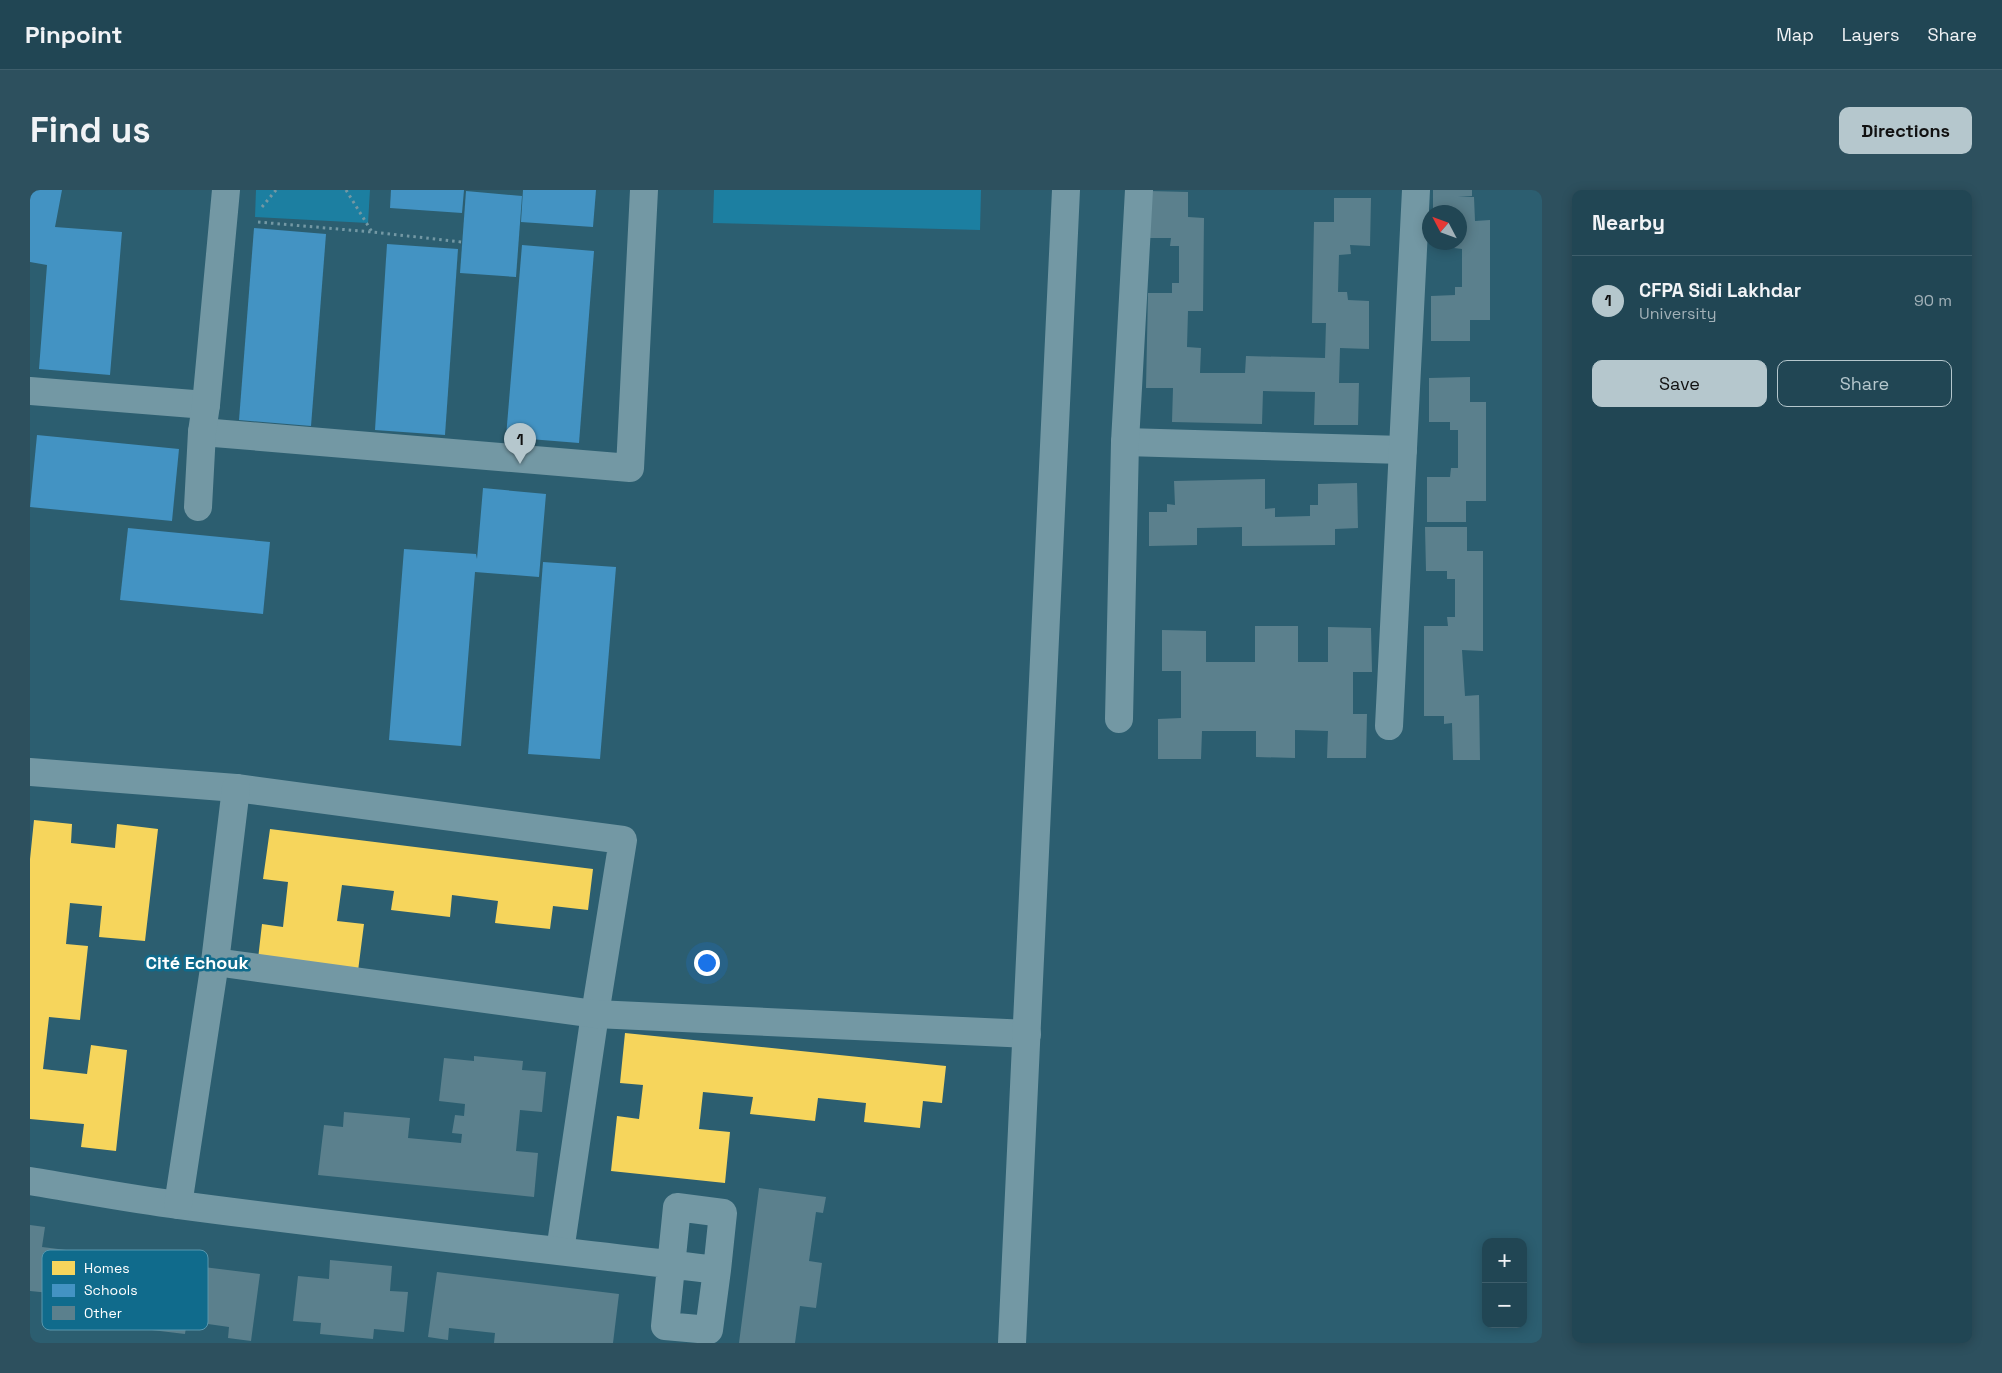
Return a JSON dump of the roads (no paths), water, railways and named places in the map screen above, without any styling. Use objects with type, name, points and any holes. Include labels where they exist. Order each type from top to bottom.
[{"type":"street","points":[[202,432],[630,468],[644,190]]},
{"type":"street","points":[[1012,1343],[1066,190]]},
{"type":"street","points":[[1119,719],[1125,442],[1139,190]]},
{"type":"street","points":[[1389,726],[1416,190]]},
{"type":"street","points":[[198,507],[202,432],[225,203]]},
{"type":"street","points":[[30,391],[206,405]]},
{"type":"street","points":[[1125,442],[1403,450]]},
{"type":"street","points":[[30,772],[236,788],[623,840],[560,1251]]},
{"type":"street","points":[[178,1205],[215,962],[236,788]]},
{"type":"street","points":[[215,962],[595,1014],[1027,1034]]},
{"type":"street","points":[[30,1181],[178,1205],[717,1270]]},
{"type":"street","points":[[677,1207],[723,1213],[709,1330],[665,1326],[671,1264],[677,1207]]},
{"type":"place","name":"CFPA Sidi Lakhdar","points":[[520,464]]},
{"type":"district","name":"Cité Echouk","points":[[197,962]]}]
